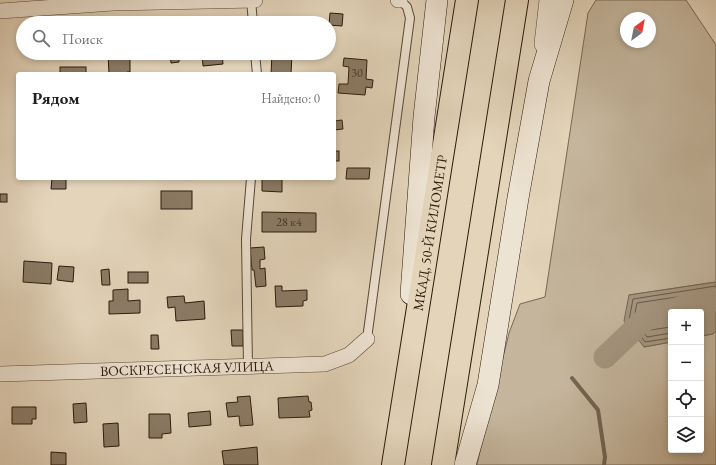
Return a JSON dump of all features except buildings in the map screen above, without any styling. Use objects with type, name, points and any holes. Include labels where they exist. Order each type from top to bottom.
[{"type":"highway","name":"МКАД, 50-Й КИЛОМЕТР","points":[[393,465],[467,0]]},
{"type":"highway","points":[[443,465],[517,0]]},
{"type":"main road","points":[[402,410],[424,116],[437,0]]},
{"type":"main road","points":[[465,465],[488,385],[518,198],[539,82],[563,0]]},
{"type":"street","points":[[0,11],[113,2],[255,0]]},
{"type":"street","points":[[539,82],[549,0]]},
{"type":"street","name":"ВОСКРЕСЕНСКАЯ УЛИЦА","points":[[0,374],[325,364],[349,355],[367,339]]},
{"type":"lane","points":[[252,0],[253,16]]},
{"type":"lane","points":[[367,339],[410,18],[406,7],[399,0]]},
{"type":"lane","points":[[256,60],[257,72]]},
{"type":"lane","points":[[248,366],[246,239],[251,180]]},
{"type":"shaded area","points":[[596,0],[686,0],[716,45],[716,282],[629,295],[644,347],[668,343],[668,453],[704,453],[704,336],[713,334],[716,331],[716,465],[477,465],[509,333],[520,304],[545,297],[588,13]]},
{"type":"water","points":[[716,282],[716,331],[713,334],[704,336],[704,309],[668,309],[668,343],[644,347],[624,321],[629,295]]},
{"type":"waterway","points":[[605,357],[644,320],[694,303],[716,300]]},
{"type":"waterway","points":[[572,378],[598,410],[605,457],[604,465]]}]
